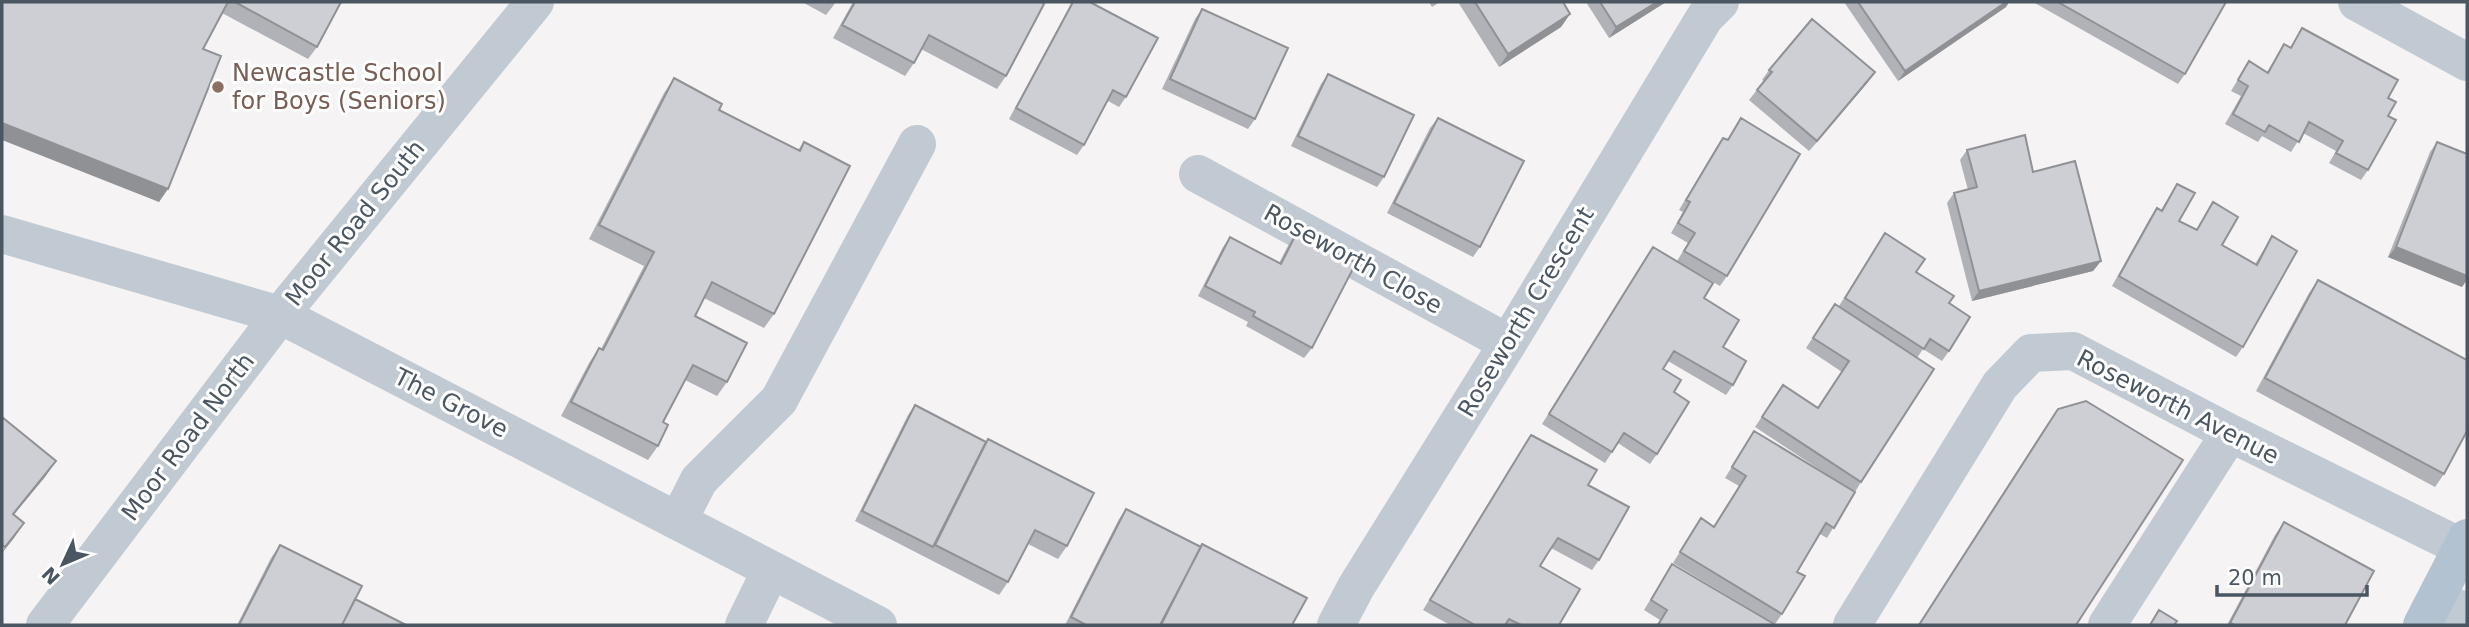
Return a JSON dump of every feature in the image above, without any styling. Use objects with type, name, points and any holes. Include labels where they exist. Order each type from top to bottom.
[{"type":"main road","points":[[2442,613],[2465,543]]},
{"type":"street","name":"Moor Road South","points":[[280,315],[535,2]]},
{"type":"street","name":"Roseworth Crescent","points":[[1336,625],[1356,587],[1508,343],[1705,17],[1720,2]]},
{"type":"street","points":[[2357,2],[2467,62]]},
{"type":"street","points":[[678,522],[699,480],[779,400],[917,144]]},
{"type":"street","name":"Roseworth Close","points":[[1198,174],[1508,343]]},
{"type":"street","name":"The Grove","points":[[2,234],[280,315],[878,625]]},
{"type":"street","name":"Moor Road North","points":[[45,625],[280,315]]},
{"type":"street","name":"Roseworth Avenue","points":[[1852,625],[2000,385],[2032,353],[2073,351],[2230,433],[2465,543]]},
{"type":"street","points":[[2108,625],[2230,433]]},
{"type":"street","points":[[744,625],[771,570]]},
{"type":"building","points":[[2,2],[228,2],[203,49],[221,56],[168,189],[2,123]]},
{"type":"building","points":[[235,2],[341,2],[317,47]]},
{"type":"building","points":[[855,2],[1044,4],[1006,76],[929,35],[914,63],[842,25]]},
{"type":"building","points":[[1073,2],[1090,2],[1158,38],[1126,97],[1113,90],[1084,145],[1016,108]]},
{"type":"building","points":[[1475,2],[1563,2],[1570,14],[1508,54]]},
{"type":"building","points":[[1600,2],[1657,2],[1616,27]]},
{"type":"building","points":[[1858,2],[2006,2],[1905,71]]},
{"type":"building","points":[[2058,2],[2226,2],[2185,74]]},
{"type":"building","points":[[1202,9],[1288,48],[1255,119],[1170,79]]},
{"type":"building","points":[[1812,19],[1875,72],[1817,141],[1757,90],[1772,72],[1769,70]]},
{"type":"building","points":[[2302,28],[2398,80],[2388,98],[2396,102],[2388,116],[2396,120],[2368,170],[2336,153],[2343,141],[2309,122],[2299,142],[2269,125],[2265,132],[2233,114],[2248,86],[2238,80],[2249,61],[2268,73],[2284,44],[2291,48]]},
{"type":"building","points":[[1328,74],[1414,115],[1384,177],[1298,136]]},
{"type":"building","points":[[674,78],[722,104],[719,110],[800,151],[804,142],[850,166],[774,314],[712,282],[695,316],[747,343],[727,382],[693,365],[663,422],[668,425],[658,446],[571,402],[599,348],[603,350],[654,252],[599,225]]},
{"type":"building","points":[[1438,118],[1524,161],[1480,247],[1394,203]]},
{"type":"building","points":[[1741,118],[1800,154],[1727,276],[1684,251],[1695,233],[1678,223],[1690,202],[1686,200],[1723,138],[1728,140]]},
{"type":"building","points":[[2025,135],[2033,172],[2075,161],[2101,261],[1979,291],[1954,193],[1977,187],[1967,150]]},
{"type":"building","points":[[2437,142],[2467,154],[2467,276],[2396,247]]},
{"type":"building","points":[[2177,184],[2195,193],[2179,221],[2197,230],[2213,202],[2238,217],[2222,245],[2257,265],[2272,236],[2297,251],[2243,347],[2119,276],[2157,208],[2162,211]]},
{"type":"building","points":[[1297,232],[1356,263],[1312,348],[1253,316],[1255,312],[1205,286],[1230,237],[1281,264]]},
{"type":"building","points":[[1885,233],[1925,259],[1916,272],[1954,296],[1949,303],[1970,317],[1949,351],[1930,339],[1924,349],[1845,298]]},
{"type":"building","points":[[1653,247],[1713,283],[1704,298],[1739,320],[1723,347],[1746,361],[1733,385],[1674,351],[1663,369],[1681,380],[1674,392],[1689,402],[1657,454],[1624,433],[1612,452],[1549,414]]},
{"type":"building","points":[[2318,280],[2467,360],[2467,431],[2444,474],[2265,378]]},
{"type":"building","points":[[1835,304],[1934,369],[1861,482],[1762,417],[1783,385],[1818,408],[1849,361],[1813,338]]},
{"type":"building","points":[[2086,401],[2183,460],[2076,625],[1919,625],[2058,409]]},
{"type":"building","points":[[915,405],[986,442],[933,547],[862,511]]},
{"type":"building","points":[[2,417],[56,461],[13,514],[24,523],[5,547],[2,545]]},
{"type":"building","points":[[1754,431],[1855,492],[1834,528],[1826,523],[1797,572],[1805,576],[1782,614],[1680,552],[1701,518],[1714,527],[1746,476],[1732,467]]},
{"type":"building","points":[[1531,435],[1597,470],[1588,485],[1629,507],[1599,560],[1558,538],[1540,566],[1580,589],[1559,625],[1521,625],[1509,619],[1505,625],[1475,625],[1430,600]]},
{"type":"building","points":[[988,439],[1094,493],[1067,546],[1035,530],[1008,582],[935,545]]},
{"type":"building","points":[[1126,509],[1201,547],[1160,625],[1086,625],[1071,617]]},
{"type":"building","points":[[2284,522],[2374,571],[2345,625],[2230,623]]},
{"type":"building","points":[[1202,544],[1307,598],[1292,625],[1161,625]]},
{"type":"building","points":[[280,545],[362,586],[342,625],[239,625]]},
{"type":"building","points":[[1672,564],[1774,625],[1658,625],[1667,610],[1651,600]]},
{"type":"building","points":[[355,599],[406,625],[342,625]]},
{"type":"building","points":[[2159,610],[2177,621],[2174,625],[2150,625]]},
{"type":"place","name":"Newcastle School for Boys (Seniors)","points":[[218,87]]}]
